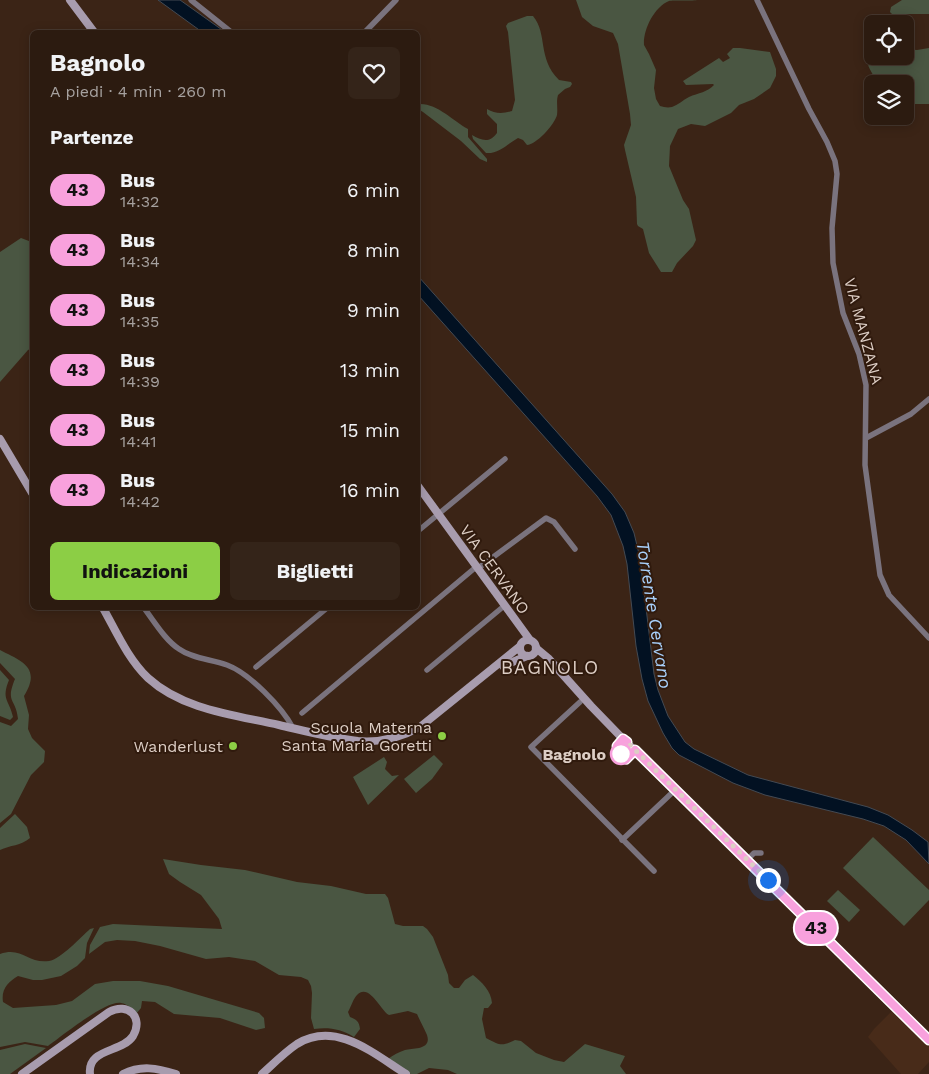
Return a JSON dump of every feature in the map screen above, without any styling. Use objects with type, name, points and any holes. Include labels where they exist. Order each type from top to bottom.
[{"type":"main road","points":[[70,0],[92,30]]},
{"type":"main road","points":[[0,439],[30,489]]},
{"type":"main road","name":"VIA CERVANO","points":[[420,489],[530,640]]},
{"type":"main road","points":[[104,610],[136,664],[147,676],[178,698],[205,707],[358,741],[376,742],[390,739],[420,727],[488,674],[525,640],[534,642],[536,648],[591,706],[929,1040]]},
{"type":"main road","points":[[517,623],[522,634],[520,645],[522,654],[543,658],[553,664]]},
{"type":"main road","points":[[488,674],[507,664],[529,656],[534,653],[536,648]]},
{"type":"main road","points":[[22,1074],[109,1012],[116,1008],[128,1010],[134,1014],[136,1020],[133,1035],[125,1043],[100,1054],[92,1060],[90,1074]]},
{"type":"main road","points":[[262,1074],[299,1043],[324,1035],[342,1037],[354,1042],[406,1074]]},
{"type":"main road","points":[[123,1074],[133,1070],[148,1068],[176,1074]]},
{"type":"street","points":[[191,0],[228,30]]},
{"type":"street","points":[[367,30],[396,0]]},
{"type":"street","name":"VIA MANZANA","points":[[757,0],[835,161],[837,174],[832,228],[833,263],[843,313],[859,354],[866,385],[865,465],[880,574],[889,595],[929,638]]},
{"type":"street","points":[[866,438],[911,414],[929,399]]},
{"type":"street","points":[[420,529],[506,459]]},
{"type":"street","points":[[302,713],[476,568],[546,518],[554,522],[575,549]]},
{"type":"street","points":[[427,670],[504,606]]},
{"type":"street","points":[[146,610],[179,650],[226,664],[245,674],[285,714],[294,728]]},
{"type":"street","points":[[256,667],[325,610]]},
{"type":"street","points":[[580,702],[531,747],[654,871]]},
{"type":"street","points":[[622,840],[675,790]]},
{"type":"street","points":[[747,860],[754,853],[761,853]]},
{"type":"shaded area","points":[[894,1009],[929,1045],[929,1062],[918,1074],[901,1074],[868,1037]]},
{"type":"green space","points":[[576,0],[697,0],[669,1],[664,4],[650,20],[645,33],[644,45],[656,70],[654,88],[656,99],[660,106],[672,107],[712,87],[713,84],[686,85],[683,81],[719,58],[723,62],[730,58],[727,54],[733,48],[770,52],[776,69],[776,76],[770,88],[754,99],[739,105],[731,113],[705,126],[691,124],[678,129],[670,146],[669,166],[683,200],[689,209],[696,240],[672,272],[661,272],[649,253],[643,229],[637,224],[636,197],[624,145],[631,125],[618,44],[613,33],[593,26],[582,17]]},
{"type":"green space","points":[[902,0],[929,0],[929,14],[892,14],[890,12],[891,7]]},
{"type":"green space","points":[[527,16],[533,16],[538,23],[545,55],[552,72],[559,80],[571,82],[572,84],[558,95],[556,119],[540,138],[527,145],[518,138],[499,150],[486,153],[473,139],[472,135],[488,140],[497,133],[497,124],[487,114],[487,109],[499,113],[512,111],[515,100],[506,26],[508,23]]},
{"type":"green space","points":[[929,48],[929,104],[914,104],[914,75],[873,75],[869,66],[914,65],[914,50]]},
{"type":"green space","points":[[420,104],[432,106],[468,129],[468,137],[487,159],[487,162],[480,159],[461,141],[420,110]]},
{"type":"green space","points":[[21,238],[30,243],[30,349],[0,382],[0,252]]},
{"type":"green space","points":[[0,650],[22,662],[30,672],[29,686],[24,696],[29,715],[28,729],[32,738],[45,751],[44,762],[31,775],[11,814],[0,823],[0,722],[11,726],[18,719],[11,697],[15,679],[0,663]]},
{"type":"green space","points":[[0,670],[9,680],[6,699],[13,717],[10,720],[0,716]]},
{"type":"green space","points":[[434,755],[443,764],[432,779],[416,793],[404,779]]},
{"type":"green space","points":[[384,757],[387,762],[385,769],[392,776],[399,775],[368,805],[353,777]]},
{"type":"green space","points":[[15,814],[27,827],[30,838],[23,843],[0,850],[0,828]]},
{"type":"green space","points":[[873,837],[929,890],[929,900],[904,926],[843,868]]},
{"type":"green space","points":[[163,859],[245,870],[297,882],[331,886],[366,894],[385,894],[388,898],[395,924],[423,926],[433,937],[448,975],[449,983],[454,988],[459,988],[465,980],[473,975],[486,987],[492,1003],[488,1008],[484,1008],[482,1019],[486,1038],[500,1044],[507,1044],[515,1040],[521,1041],[536,1053],[564,1062],[585,1044],[625,1056],[620,1066],[626,1074],[457,1074],[448,1070],[429,1068],[417,1074],[411,1074],[388,1059],[405,1050],[421,1047],[427,1043],[427,1035],[417,1014],[408,1011],[389,1015],[366,992],[361,992],[357,995],[348,1012],[350,1017],[357,1021],[360,1026],[354,1037],[335,1029],[314,1029],[311,1018],[312,993],[308,980],[301,977],[279,975],[255,961],[229,957],[206,959],[160,946],[117,940],[105,942],[89,954],[90,945],[100,927],[113,924],[222,929],[219,919],[201,895],[169,874]]},
{"type":"green space","points":[[838,890],[860,910],[849,922],[827,901]]},
{"type":"green space","points":[[94,928],[87,943],[85,958],[77,966],[61,976],[42,980],[18,976],[6,986],[3,993],[3,1002],[13,1008],[56,1005],[72,1001],[95,984],[113,981],[140,981],[168,986],[259,1013],[264,1018],[265,1028],[256,1030],[220,1018],[174,1014],[155,1002],[142,1001],[141,1008],[136,1014],[130,1007],[121,1003],[105,1007],[48,1046],[25,1042],[0,1047],[0,954],[14,952],[36,960],[49,961],[59,956],[90,929]]},
{"type":"green space","points":[[25,1044],[46,1048],[10,1074],[0,1074],[0,1050]]},
{"type":"water","points":[[158,0],[180,0],[222,30],[199,30]]},
{"type":"water","points":[[420,278],[612,494],[625,512],[634,533],[640,558],[654,674],[658,690],[668,716],[685,742],[694,749],[748,775],[868,807],[888,815],[928,842],[929,864],[906,840],[884,826],[765,795],[733,783],[679,755],[672,748],[648,701],[642,679],[623,546],[611,515],[597,496],[420,297]]},
{"type":"bus line","name":"43","points":[[627,742],[623,739],[617,746],[622,756],[626,759],[635,750],[929,1040]]},
{"type":"place","name":"Scuola Materna Santa Maria Goretti","points":[[442,736]]},
{"type":"place","name":"Wanderlust","points":[[233,746]]},
{"type":"place","name":"Bagnolo","points":[[621,754]]},
{"type":"district","name":"BAGNOLO","points":[[550,667]]},
{"type":"route","points":[[621,754],[627,742],[768,880]]},
{"type":"water label","name":"Torrente Cervano","points":[[654,615]]}]
